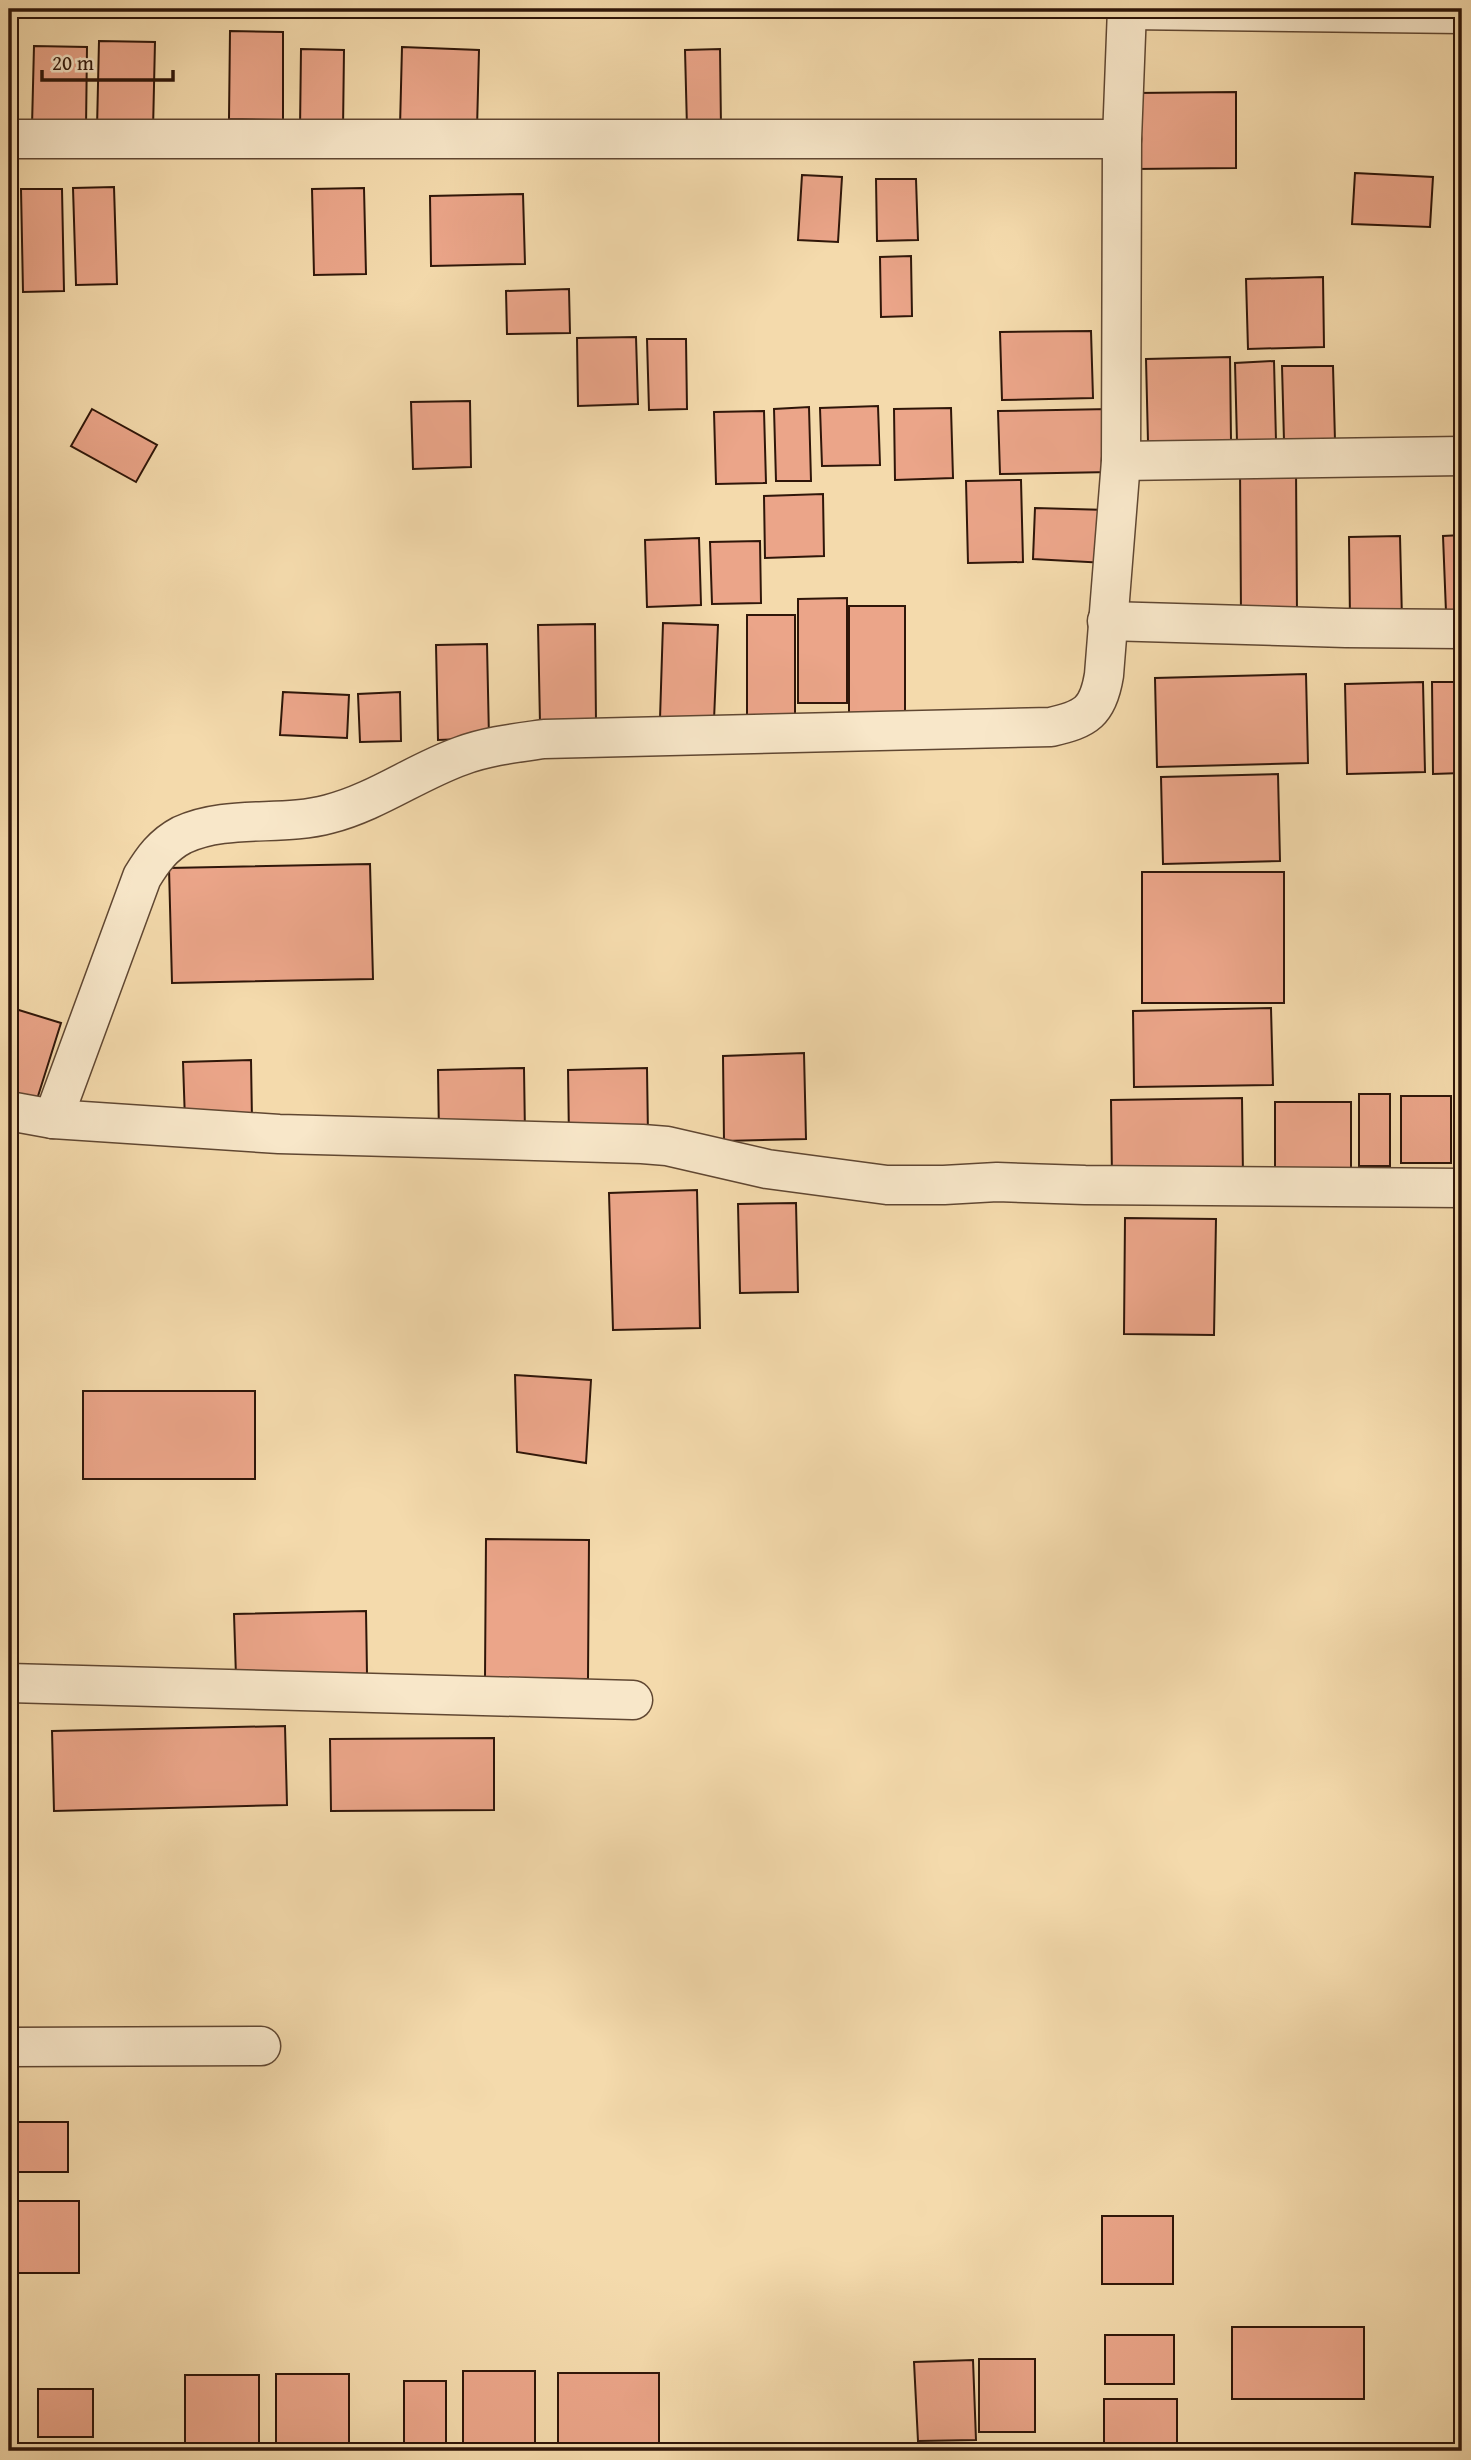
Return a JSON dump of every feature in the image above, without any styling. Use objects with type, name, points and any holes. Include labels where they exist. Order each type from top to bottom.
[{"type":"street","points":[[53,1119],[142,877],[159,850],[183,835],[218,825],[292,821],[330,814],[460,756],[490,747],[544,739],[1051,727],[1076,722],[1091,711],[1101,695],[1121,461],[1122,139],[1127,9],[1462,14]]},
{"type":"street","points":[[9,139],[1122,139]]},
{"type":"street","points":[[1121,461],[1462,456]]},
{"type":"street","points":[[1107,621],[1462,629]]},
{"type":"street","points":[[9,1111],[53,1119],[279,1134],[667,1146],[779,1171],[887,1185],[997,1182],[1462,1188]]},
{"type":"street","points":[[9,1683],[633,1700]]},
{"type":"street","points":[[9,2047],[261,2046]]},
{"type":"building","points":[[230,31],[283,32],[283,120],[229,119]]},
{"type":"building","points":[[9,36],[13,36],[17,121],[9,121]]},
{"type":"building","points":[[99,41],[155,42],[153,130],[97,128]]},
{"type":"building","points":[[34,46],[87,47],[86,128],[32,126]]},
{"type":"building","points":[[402,47],[479,50],[477,129],[400,127]]},
{"type":"building","points":[[301,49],[344,50],[343,130],[300,130]]},
{"type":"building","points":[[720,49],[721,127],[687,128],[685,50]]},
{"type":"building","points":[[1236,92],[1236,168],[1134,169],[1134,93]]},
{"type":"building","points":[[1355,173],[1433,177],[1430,227],[1352,224]]},
{"type":"building","points":[[802,175],[842,177],[838,242],[798,240]]},
{"type":"building","points":[[876,179],[916,179],[918,240],[877,241]]},
{"type":"building","points":[[114,187],[117,284],[76,285],[73,188]]},
{"type":"building","points":[[364,188],[366,274],[314,275],[312,189]]},
{"type":"building","points":[[9,189],[11,278],[9,278]]},
{"type":"building","points":[[21,189],[62,189],[64,291],[23,292]]},
{"type":"building","points":[[523,194],[525,264],[431,266],[430,196]]},
{"type":"building","points":[[911,256],[912,316],[881,317],[880,257]]},
{"type":"building","points":[[1323,277],[1324,347],[1248,349],[1246,279]]},
{"type":"building","points":[[569,289],[570,333],[507,334],[506,291]]},
{"type":"building","points":[[1091,331],[1093,398],[1002,400],[1000,332]]},
{"type":"building","points":[[636,337],[638,404],[578,406],[577,338]]},
{"type":"building","points":[[647,339],[686,339],[687,409],[649,410]]},
{"type":"building","points":[[1230,357],[1231,441],[1148,442],[1146,359]]},
{"type":"building","points":[[1274,361],[1276,441],[1237,442],[1235,363]]},
{"type":"building","points":[[1282,366],[1333,366],[1335,441],[1284,441]]},
{"type":"building","points":[[470,401],[471,467],[413,469],[411,402]]},
{"type":"building","points":[[878,406],[880,465],[822,466],[820,408]]},
{"type":"building","points":[[809,407],[811,481],[776,481],[774,409]]},
{"type":"building","points":[[951,408],[953,478],[895,480],[894,409]]},
{"type":"building","points":[[92,409],[157,445],[136,482],[71,446]]},
{"type":"building","points":[[1110,409],[1111,472],[1000,474],[998,411]]},
{"type":"building","points":[[764,411],[766,483],[716,484],[714,412]]},
{"type":"building","points":[[1240,466],[1296,466],[1297,616],[1241,617]]},
{"type":"building","points":[[1021,480],[1023,562],[968,563],[966,481]]},
{"type":"building","points":[[823,494],[824,556],[765,558],[764,496]]},
{"type":"building","points":[[1035,508],[1108,510],[1106,563],[1033,559]]},
{"type":"building","points":[[1462,535],[1462,612],[1446,612],[1443,536]]},
{"type":"building","points":[[1400,536],[1402,620],[1350,620],[1349,537]]},
{"type":"building","points":[[699,538],[701,605],[647,607],[645,540]]},
{"type":"building","points":[[760,541],[761,603],[712,604],[710,542]]},
{"type":"building","points":[[847,598],[847,703],[798,703],[798,599]]},
{"type":"building","points":[[849,606],[905,606],[905,718],[849,718]]},
{"type":"building","points":[[747,615],[795,615],[795,718],[747,718]]},
{"type":"building","points":[[663,623],[718,625],[714,720],[660,719]]},
{"type":"building","points":[[595,624],[596,722],[540,723],[538,625]]},
{"type":"building","points":[[487,644],[489,738],[438,740],[436,645]]},
{"type":"building","points":[[1306,674],[1308,763],[1157,767],[1155,678]]},
{"type":"building","points":[[1423,682],[1425,772],[1347,774],[1345,684]]},
{"type":"building","points":[[1432,682],[1462,682],[1462,773],[1433,774]]},
{"type":"building","points":[[283,692],[349,695],[347,738],[280,735]]},
{"type":"building","points":[[400,692],[401,741],[360,742],[358,694]]},
{"type":"building","points":[[1278,774],[1280,861],[1163,864],[1161,777]]},
{"type":"building","points":[[370,864],[373,979],[172,983],[169,868]]},
{"type":"building","points":[[1142,872],[1284,872],[1284,1003],[1142,1003]]},
{"type":"building","points":[[9,1007],[61,1023],[33,1112],[9,1105]]},
{"type":"building","points":[[1271,1008],[1273,1085],[1134,1087],[1133,1011]]},
{"type":"building","points":[[804,1053],[806,1139],[724,1141],[723,1056]]},
{"type":"building","points":[[251,1060],[252,1120],[185,1121],[183,1062]]},
{"type":"building","points":[[524,1068],[525,1135],[439,1136],[438,1070]]},
{"type":"building","points":[[647,1068],[648,1136],[569,1139],[568,1070]]},
{"type":"building","points":[[1359,1094],[1390,1094],[1390,1166],[1359,1166]]},
{"type":"building","points":[[1401,1096],[1451,1096],[1451,1163],[1401,1163]]},
{"type":"building","points":[[1242,1098],[1243,1177],[1112,1179],[1111,1100]]},
{"type":"building","points":[[1275,1102],[1351,1102],[1351,1174],[1275,1174]]},
{"type":"building","points":[[697,1190],[700,1328],[613,1330],[609,1193]]},
{"type":"building","points":[[796,1203],[798,1292],[740,1293],[738,1204]]},
{"type":"building","points":[[1125,1218],[1216,1219],[1214,1335],[1124,1334]]},
{"type":"building","points":[[515,1375],[591,1380],[586,1463],[517,1452]]},
{"type":"building","points":[[83,1391],[255,1391],[255,1479],[83,1479]]},
{"type":"building","points":[[486,1539],[589,1540],[588,1679],[485,1678]]},
{"type":"building","points":[[366,1611],[367,1674],[236,1677],[234,1614]]},
{"type":"building","points":[[285,1726],[287,1805],[54,1811],[52,1731]]},
{"type":"building","points":[[494,1738],[494,1810],[331,1811],[330,1739]]},
{"type":"building","points":[[9,1928],[13,1928],[13,2025],[9,2025]]},
{"type":"building","points":[[9,2122],[68,2122],[68,2172],[9,2172]]},
{"type":"building","points":[[9,2201],[79,2201],[79,2273],[9,2273]]},
{"type":"building","points":[[1102,2216],[1173,2216],[1173,2284],[1102,2284]]},
{"type":"building","points":[[1232,2327],[1364,2327],[1364,2399],[1232,2399]]},
{"type":"building","points":[[1105,2335],[1174,2335],[1174,2384],[1105,2384]]},
{"type":"building","points":[[979,2359],[1035,2359],[1035,2432],[979,2432]]},
{"type":"building","points":[[973,2360],[976,2440],[918,2441],[914,2362]]},
{"type":"building","points":[[463,2371],[535,2371],[535,2450],[463,2450]]},
{"type":"building","points":[[558,2373],[659,2373],[659,2451],[558,2451]]},
{"type":"building","points":[[276,2374],[349,2374],[349,2447],[276,2447]]},
{"type":"building","points":[[185,2375],[259,2375],[259,2450],[185,2450]]},
{"type":"building","points":[[404,2381],[446,2381],[446,2451],[404,2451]]},
{"type":"building","points":[[38,2389],[93,2389],[93,2437],[38,2437]]},
{"type":"building","points":[[9,2399],[14,2399],[14,2446],[9,2446]]},
{"type":"building","points":[[1104,2399],[1177,2399],[1177,2451],[1104,2451]]}]
